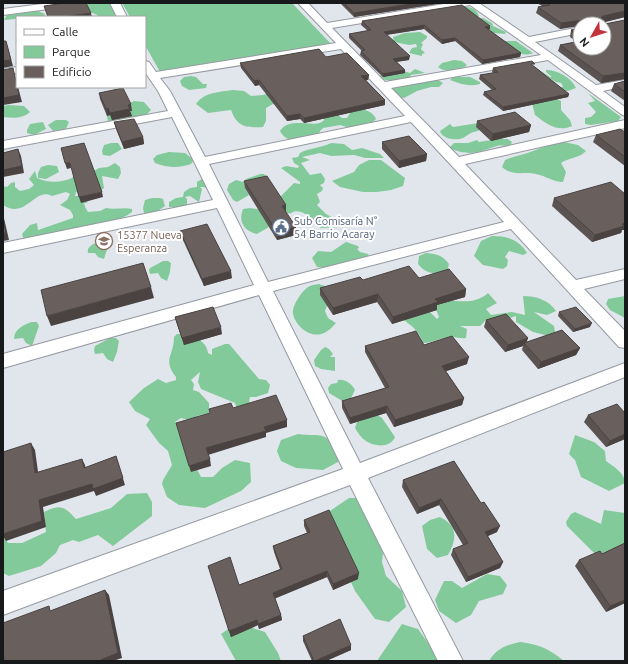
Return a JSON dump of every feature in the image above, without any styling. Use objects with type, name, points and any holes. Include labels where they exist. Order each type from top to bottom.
[{"type":"street","points":[[3,12],[71,3]]},
{"type":"street","points":[[115,3],[122,16]]},
{"type":"street","points":[[303,3],[344,44],[625,342]]},
{"type":"street","points":[[325,26],[467,3]]},
{"type":"street","points":[[473,3],[625,112]]},
{"type":"street","points":[[526,41],[572,32]]},
{"type":"street","points":[[344,44],[149,70],[164,91],[201,162],[355,474],[451,661]]},
{"type":"street","points":[[382,86],[550,57]]},
{"type":"street","points":[[3,72],[16,70]]},
{"type":"street","points":[[594,89],[625,82]]},
{"type":"street","points":[[3,145],[174,112]]},
{"type":"street","points":[[201,162],[413,118]]},
{"type":"street","points":[[456,162],[625,124]]},
{"type":"street","points":[[3,248],[221,203]]},
{"type":"street","points":[[3,360],[264,288],[514,224]]},
{"type":"street","points":[[572,286],[625,274]]},
{"type":"street","points":[[3,603],[355,474],[625,370]]},
{"type":"green space","points":[[80,3],[110,4],[114,6],[116,15],[98,16],[88,11]]},
{"type":"green space","points":[[122,3],[292,3],[331,44],[160,72],[146,47],[146,16],[129,16]]},
{"type":"green space","points":[[461,6],[474,9],[478,13],[478,18],[483,18],[492,23],[493,26],[506,32],[505,34],[494,33],[423,13]]},
{"type":"green space","points":[[38,11],[45,14],[44,16],[16,16],[15,19],[4,20],[7,15]]},
{"type":"green space","points":[[420,32],[427,36],[427,38],[421,43],[423,44],[421,49],[425,53],[422,54],[422,56],[409,53],[412,48],[417,47],[416,44],[409,45],[394,42],[393,37],[405,33]]},
{"type":"green space","points":[[506,41],[516,41],[533,53],[525,55],[514,51],[503,43]]},
{"type":"green space","points":[[454,60],[462,61],[467,65],[452,71],[444,70],[438,67],[442,63]]},
{"type":"green space","points":[[528,65],[533,66],[550,77],[552,77],[546,72],[546,70],[559,73],[567,77],[576,88],[567,91],[560,89],[563,86],[561,83],[556,82]]},
{"type":"green space","points":[[415,69],[425,73],[411,75],[407,81],[391,81],[376,78],[376,76],[404,71],[410,73]]},
{"type":"green space","points":[[184,77],[196,77],[203,84],[207,84],[206,88],[189,90],[182,86],[180,81]]},
{"type":"green space","points":[[453,77],[470,77],[480,82],[480,84],[461,84],[450,80]]},
{"type":"green space","points":[[438,80],[443,83],[439,87],[431,87],[417,91],[404,98],[385,95],[382,92],[388,89],[424,81]]},
{"type":"green space","points":[[233,90],[244,91],[251,96],[273,92],[282,99],[266,108],[266,121],[263,127],[247,127],[239,123],[233,116],[231,110],[208,113],[196,104],[203,97],[208,95]]},
{"type":"green space","points":[[588,93],[621,117],[618,121],[591,125],[585,124],[585,118],[591,117],[596,112],[588,103],[595,101]]},
{"type":"green space","points":[[557,99],[561,101],[561,110],[570,120],[572,126],[567,128],[557,128],[547,124],[535,115],[532,103]]},
{"type":"green space","points":[[134,101],[144,102],[151,110],[144,117],[108,122],[107,116]]},
{"type":"green space","points":[[3,106],[24,106],[30,112],[21,117],[3,117]]},
{"type":"green space","points":[[327,107],[342,118],[347,118],[352,110],[359,109],[366,110],[376,119],[371,124],[350,128],[340,125],[323,128],[318,136],[302,140],[287,139],[280,131],[284,126],[290,124],[321,123],[324,120]]},
{"type":"green space","points":[[56,120],[66,120],[69,122],[66,129],[53,131],[48,125]]},
{"type":"green space","points":[[43,122],[46,129],[34,135],[27,133],[30,124]]},
{"type":"green space","points":[[485,122],[478,131],[460,139],[446,138],[440,131],[450,124],[453,127]]},
{"type":"green space","points":[[508,139],[512,142],[510,146],[498,146],[474,153],[456,151],[449,148],[454,143],[468,143],[477,140],[479,142]]},
{"type":"green space","points":[[564,142],[578,145],[586,151],[581,155],[561,163],[566,172],[563,182],[531,173],[514,173],[502,167],[505,160],[512,157],[548,145]]},
{"type":"green space","points":[[118,143],[122,149],[110,156],[103,155],[102,151],[104,145]]},
{"type":"green space","points":[[331,143],[344,144],[352,150],[362,148],[380,154],[384,158],[365,158],[354,155],[331,156],[320,153],[302,157],[310,160],[301,163],[310,175],[321,173],[325,179],[324,183],[320,185],[323,188],[322,191],[317,194],[320,202],[317,205],[326,214],[340,222],[340,227],[321,228],[304,213],[294,211],[287,213],[279,206],[281,196],[294,183],[300,184],[300,182],[281,168],[286,166],[298,168],[299,166],[294,163],[292,158],[298,157],[300,153],[304,151]]},
{"type":"green space","points":[[169,152],[185,153],[194,160],[191,164],[178,167],[169,167],[155,163],[153,159],[157,155]]},
{"type":"green space","points":[[369,160],[381,160],[405,178],[403,186],[391,190],[363,192],[340,187],[332,181],[354,172],[359,165]]},
{"type":"green space","points":[[115,163],[120,167],[121,173],[118,179],[102,176],[104,188],[100,191],[76,192],[75,196],[81,196],[88,202],[83,204],[88,212],[100,211],[106,208],[132,209],[132,212],[110,223],[81,230],[24,240],[22,234],[30,225],[37,223],[38,230],[73,218],[70,210],[60,205],[67,200],[70,194],[66,192],[52,196],[46,194],[40,195],[18,209],[11,209],[3,205],[3,186],[7,187],[11,183],[15,182],[15,187],[20,191],[29,189],[34,185],[29,179],[35,171],[37,178],[50,182],[59,182],[68,180],[74,175],[90,173],[99,168],[108,167]]},
{"type":"green space","points":[[48,165],[57,166],[59,172],[46,179],[38,178],[38,173],[41,167]]},
{"type":"green space","points":[[264,174],[266,176],[245,188],[249,195],[237,202],[233,200],[227,190],[229,184],[236,180],[243,182],[246,179]]},
{"type":"green space","points":[[204,178],[213,192],[204,187],[200,187],[202,189],[199,202],[190,196],[185,197],[187,199],[187,206],[179,210],[176,207],[169,207],[169,202],[176,198],[183,197],[184,192],[190,188],[197,187],[197,182]]},
{"type":"green space","points":[[152,198],[163,199],[165,206],[153,214],[144,213],[143,208],[145,200]]},
{"type":"green space","points":[[250,208],[263,210],[269,227],[257,234],[249,231],[242,222],[241,218],[243,209]]},
{"type":"green space","points":[[492,236],[512,239],[520,244],[527,253],[523,255],[509,251],[505,257],[508,260],[507,266],[503,269],[483,265],[474,256],[481,241]]},
{"type":"green space","points":[[102,241],[109,243],[104,259],[98,257],[95,253],[88,253],[88,248]]},
{"type":"green space","points":[[346,242],[358,246],[359,248],[357,249],[360,252],[368,254],[369,257],[330,268],[317,267],[312,258],[318,251],[331,252]]},
{"type":"green space","points":[[426,253],[442,257],[449,264],[447,271],[431,273],[424,270],[418,264],[419,256]]},
{"type":"green space","points":[[163,261],[168,261],[171,263],[167,281],[161,278],[158,273],[150,274],[149,270]]},
{"type":"green space","points":[[319,284],[325,286],[329,291],[325,311],[328,318],[336,323],[326,332],[314,334],[305,331],[297,323],[293,311],[296,301],[301,294],[308,287]]},
{"type":"green space","points":[[488,293],[497,303],[486,309],[491,315],[512,312],[525,315],[523,296],[546,301],[556,311],[547,315],[534,312],[554,326],[555,332],[549,336],[533,332],[516,322],[516,316],[501,321],[486,320],[480,326],[460,326],[467,329],[466,338],[448,337],[423,343],[417,331],[399,317],[428,310],[437,319],[439,317],[435,307],[444,299],[473,301]]},
{"type":"green space","points":[[625,296],[625,318],[610,310],[606,304],[608,299]]},
{"type":"green space","points":[[31,322],[37,322],[39,326],[32,346],[26,343],[23,338],[14,339],[14,336],[18,330]]},
{"type":"green space","points":[[177,334],[197,338],[207,348],[208,353],[212,355],[212,349],[229,344],[259,379],[266,380],[270,385],[268,393],[256,397],[250,397],[249,402],[253,406],[239,414],[235,403],[201,389],[198,382],[200,372],[191,380],[194,384],[193,390],[199,392],[209,403],[209,413],[197,416],[194,421],[181,418],[175,422],[187,432],[193,461],[201,477],[213,477],[222,468],[235,460],[250,463],[251,482],[241,491],[205,508],[179,505],[167,497],[162,484],[172,465],[168,451],[159,443],[146,425],[150,419],[135,411],[129,402],[144,388],[158,379],[166,383],[176,380],[169,361],[174,343],[174,337]]},
{"type":"green space","points":[[110,338],[116,338],[119,341],[113,362],[107,359],[103,353],[95,354],[94,350],[95,346]]},
{"type":"green space","points":[[325,347],[333,354],[330,357],[335,357],[335,371],[321,369],[315,366],[314,360]]},
{"type":"green space","points":[[338,380],[348,382],[355,390],[349,402],[344,402],[329,393],[328,388],[331,384],[337,383]]},
{"type":"green space","points":[[376,414],[382,418],[395,437],[393,441],[386,445],[369,443],[361,437],[355,428],[357,422]]},
{"type":"green space","points":[[298,434],[318,435],[326,438],[340,453],[338,462],[323,470],[296,468],[281,461],[277,451],[281,440]]},
{"type":"green space","points":[[575,435],[594,442],[605,451],[606,461],[621,473],[625,483],[609,491],[581,477],[575,460],[569,454]]},
{"type":"green space","points":[[147,493],[152,502],[152,516],[113,546],[98,535],[79,542],[73,540],[60,545],[56,553],[41,566],[9,576],[3,573],[3,535],[8,543],[22,543],[46,532],[44,512],[58,507],[68,511],[76,519],[111,508],[127,494]]},
{"type":"green space","points":[[349,498],[358,498],[384,542],[382,562],[386,576],[402,591],[406,607],[389,622],[375,619],[355,591],[335,547],[327,513]]},
{"type":"green space","points":[[604,510],[625,513],[625,549],[600,558],[567,526],[566,522],[571,514],[575,512],[601,524]]},
{"type":"green space","points":[[440,517],[450,524],[453,529],[454,538],[448,555],[437,558],[427,549],[422,526],[430,520]]},
{"type":"green space","points":[[487,574],[500,576],[507,585],[503,594],[479,601],[471,615],[456,623],[439,611],[435,600],[444,581],[452,581],[462,588]]},
{"type":"green space","points":[[237,623],[265,632],[278,653],[281,661],[236,661],[221,634]]},
{"type":"green space","points":[[402,624],[418,629],[433,650],[438,661],[377,661]]},
{"type":"green space","points":[[520,642],[533,644],[544,648],[564,661],[489,661],[495,653],[502,648]]},
{"type":"building","points":[[65,3],[86,3],[91,13],[69,16],[48,16],[44,6]]},
{"type":"building","points":[[344,3],[417,3],[354,13]]},
{"type":"building","points":[[547,3],[622,3],[625,4],[625,11],[603,16],[572,16],[572,22],[561,23],[538,7],[550,5]]},
{"type":"building","points":[[462,5],[490,26],[485,27],[521,53],[483,60],[455,38],[442,40],[424,25],[384,32],[410,56],[393,59],[405,70],[383,74],[361,51],[365,50],[349,34],[371,30],[362,21]]},
{"type":"building","points":[[625,20],[625,73],[603,76],[575,56],[612,56],[612,23]]},
{"type":"building","points":[[3,41],[6,41],[11,60],[3,61]]},
{"type":"building","points":[[572,43],[572,54],[560,45]]},
{"type":"building","points":[[319,49],[326,57],[347,53],[369,75],[361,76],[385,100],[304,118],[300,114],[287,116],[259,80],[254,81],[240,63]]},
{"type":"building","points":[[532,61],[535,64],[531,64],[569,94],[503,107],[484,92],[496,89],[480,75],[498,72],[493,68]]},
{"type":"building","points":[[13,68],[16,88],[17,88],[19,95],[3,98],[3,70]]},
{"type":"building","points":[[625,81],[625,92],[614,84]]},
{"type":"building","points":[[123,88],[131,104],[128,105],[130,109],[110,113],[108,108],[106,109],[99,93]]},
{"type":"building","points":[[515,112],[531,125],[493,134],[477,121]]},
{"type":"building","points":[[134,119],[143,137],[122,142],[114,122]]},
{"type":"building","points":[[620,129],[625,132],[625,157],[596,135]]},
{"type":"building","points":[[409,136],[427,154],[399,161],[382,142]]},
{"type":"building","points":[[84,143],[102,192],[79,197],[70,163],[65,163],[61,148]]},
{"type":"building","points":[[18,149],[22,166],[3,170],[3,153]]},
{"type":"building","points":[[267,176],[286,205],[282,206],[296,227],[277,232],[244,181]]},
{"type":"building","points":[[611,182],[625,194],[625,223],[622,224],[624,226],[595,235],[554,198]]},
{"type":"building","points":[[3,220],[6,233],[3,233]]},
{"type":"building","points":[[207,224],[231,271],[202,279],[180,231]]},
{"type":"building","points":[[143,263],[151,287],[47,316],[41,290]]},
{"type":"building","points":[[409,266],[419,278],[449,269],[466,289],[435,299],[438,302],[393,317],[378,294],[333,308],[320,288],[360,277],[363,280]]},
{"type":"building","points":[[213,307],[221,327],[182,338],[175,317]]},
{"type":"building","points":[[576,307],[592,323],[575,329],[559,312]]},
{"type":"building","points":[[506,314],[528,338],[508,345],[486,320]]},
{"type":"building","points":[[562,330],[580,348],[541,362],[524,343]]},
{"type":"building","points":[[416,331],[424,345],[452,336],[469,357],[442,366],[464,398],[395,420],[387,406],[350,418],[342,401],[389,387],[365,346]]},
{"type":"building","points":[[276,395],[287,420],[264,427],[266,431],[206,448],[210,459],[189,466],[176,423],[210,413],[209,409],[231,403],[233,408]]},
{"type":"building","points":[[617,404],[625,413],[625,434],[610,441],[588,415]]},
{"type":"building","points":[[31,443],[35,473],[82,459],[84,468],[116,456],[123,478],[93,489],[92,484],[39,500],[42,521],[3,534],[3,452]]},
{"type":"building","points":[[454,461],[481,503],[484,502],[500,526],[485,532],[503,562],[468,577],[453,549],[468,543],[441,499],[419,508],[403,480]]},
{"type":"building","points":[[329,510],[359,573],[333,584],[327,571],[273,593],[281,615],[258,624],[257,620],[229,631],[208,566],[230,557],[239,585],[282,569],[273,546],[310,532],[304,520]]},
{"type":"building","points":[[625,543],[625,600],[610,606],[579,560],[600,551],[602,554]]},
{"type":"building","points":[[105,590],[118,653],[98,661],[4,661],[3,623],[49,606],[50,611]]},
{"type":"building","points":[[340,619],[351,645],[314,661],[303,636]]},
{"type":"place","name":"Sub Comisaría N° 54 Barrio Acaray","points":[[281,227]]},
{"type":"place","name":"15377 Nueva Esperanza","points":[[104,241]]}]
